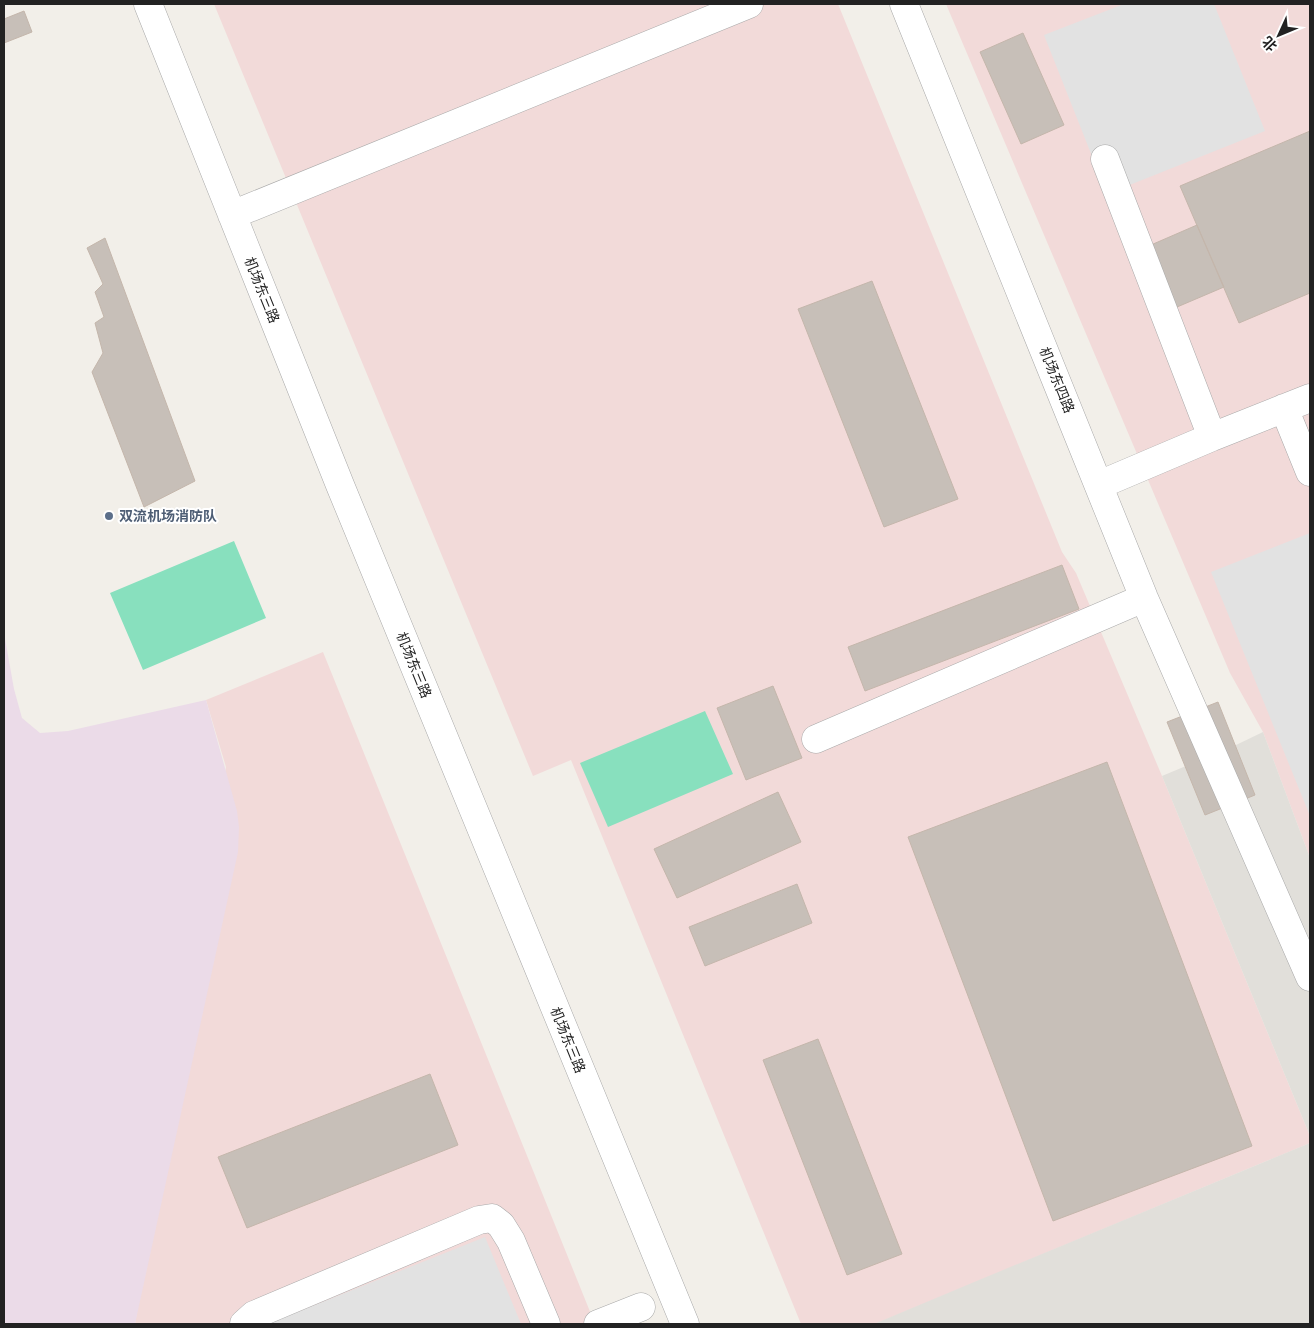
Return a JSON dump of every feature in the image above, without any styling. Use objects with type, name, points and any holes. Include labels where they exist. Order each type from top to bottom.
[{"type":"street","name":"机场东三路","points":[[148,4],[340,486],[685,1324]]},
{"type":"street","points":[[232,215],[749,4]]},
{"type":"street","name":"机场东四路","points":[[904,4],[1144,598],[1310,978]]},
{"type":"street","points":[[1105,159],[1212,437]]},
{"type":"street","points":[[1099,485],[1310,398]]},
{"type":"street","points":[[1284,408],[1310,472]]},
{"type":"street","points":[[816,739],[1144,598]]},
{"type":"street","points":[[244,1324],[254,1314],[479,1220],[492,1218],[501,1225],[511,1241],[546,1324]]},
{"type":"street","points":[[598,1324],[642,1307]]},
{"type":"shaded area","points":[[214,4],[838,4],[1062,552],[1076,573],[1162,776],[1310,1136],[1310,1143],[875,1324],[801,1324],[571,760],[533,776]]},
{"type":"shaded area","points":[[946,4],[1310,4],[1310,858],[1263,732],[1230,673]]},
{"type":"shaded area","points":[[1124,4],[1214,4],[1265,131],[1107,194],[1044,35]]},
{"type":"shaded area","points":[[1310,533],[1310,816],[1211,572]]},
{"type":"shaded area","points":[[4,633],[14,689],[22,718],[40,733],[68,731],[206,700],[237,811],[239,827],[238,852],[135,1324],[4,1324]]},
{"type":"shaded area","points":[[323,652],[595,1324],[135,1324],[226,767],[206,700]]},
{"type":"shaded area","points":[[1263,732],[1310,858],[1310,1136],[1162,776]]},
{"type":"shaded area","points":[[1310,1143],[1310,1324],[874,1324],[979,1280]]},
{"type":"shaded area","points":[[485,1237],[521,1324],[270,1323]]},
{"type":"green space","points":[[234,541],[266,618],[143,670],[110,593]]},
{"type":"green space","points":[[705,711],[733,774],[608,827],[580,763]]},
{"type":"building","points":[[24,11],[32,32],[4,43],[4,19]]},
{"type":"building","points":[[1023,33],[1064,125],[1021,144],[980,52]]},
{"type":"building","points":[[1310,131],[1310,293],[1239,323],[1180,186]]},
{"type":"building","points":[[1197,225],[1224,287],[1170,310],[1144,248]]},
{"type":"building","points":[[105,238],[195,481],[144,507],[92,372],[103,353],[95,323],[104,317],[95,292],[103,284],[87,248]]},
{"type":"building","points":[[872,281],[958,499],[884,527],[798,309]]},
{"type":"building","points":[[1062,565],[1079,609],[865,691],[848,647]]},
{"type":"building","points":[[773,686],[802,758],[746,780],[717,708]]},
{"type":"building","points":[[1218,702],[1255,795],[1205,815],[1167,722]]},
{"type":"building","points":[[1107,762],[1252,1146],[1053,1221],[908,837]]},
{"type":"building","points":[[778,792],[801,842],[677,898],[654,849]]},
{"type":"building","points":[[797,884],[812,923],[705,966],[689,927]]},
{"type":"building","points":[[818,1039],[902,1254],[847,1275],[763,1060]]},
{"type":"building","points":[[430,1074],[458,1145],[247,1228],[218,1157]]},
{"type":"place","name":"双流机场消防队","points":[[109,516]]}]
